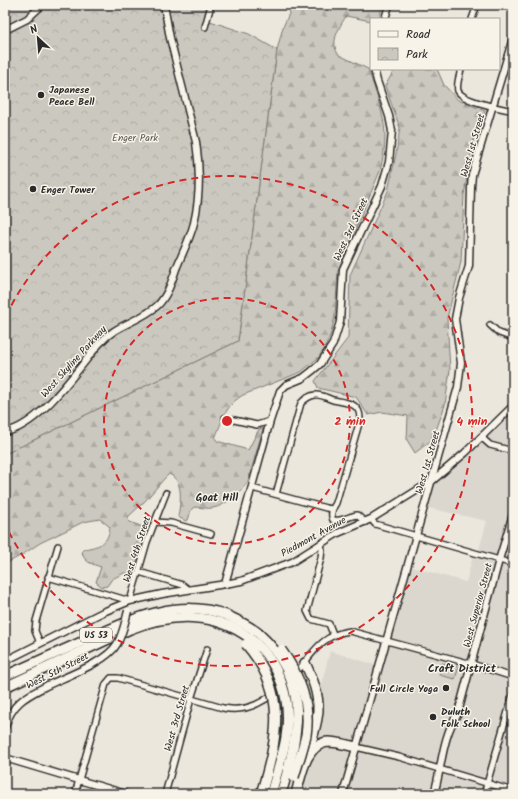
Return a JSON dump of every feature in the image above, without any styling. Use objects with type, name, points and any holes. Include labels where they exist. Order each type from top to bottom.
[{"type":"highway","points":[[189,612],[209,608],[231,614],[249,623],[254,637],[258,658],[262,665],[275,702],[276,722],[274,745],[271,760],[260,794]]},
{"type":"highway","name":"US 53","points":[[5,676],[135,619],[162,611],[189,612],[220,622],[254,637]]},
{"type":"highway","name":"US 53","points":[[5,687],[136,627],[189,612]]},
{"type":"highway","points":[[254,637],[276,645],[290,663],[297,676],[305,698],[307,715],[306,730],[290,794]]},
{"type":"highway","points":[[254,637],[274,666],[282,684],[287,702],[288,715],[286,736],[271,794]]},
{"type":"highway","points":[[254,637],[274,649],[291,681],[296,702],[297,724],[294,749],[280,794]]},
{"type":"highway","points":[[296,794],[318,711],[315,685],[305,663]]},
{"type":"highway","points":[[307,756],[323,744],[330,742],[356,747]]},
{"type":"street","points":[[5,30],[27,19],[42,5]]},
{"type":"street","name":"West Skyline Parkway","points":[[5,432],[30,422],[55,397],[101,342],[113,331],[148,313],[158,305],[165,296],[173,278],[194,224],[199,185],[198,154],[170,38],[164,5]]},
{"type":"street","points":[[205,27],[212,5]]},
{"type":"street","points":[[385,18],[389,5]]},
{"type":"street","points":[[472,18],[478,5]]},
{"type":"street","name":"West 1st Street","points":[[343,794],[432,481],[461,373],[460,353],[455,319],[468,266],[471,187],[474,165],[494,107],[513,38]]},
{"type":"street","name":"West 3rd Street","points":[[225,584],[270,421],[280,391],[286,385],[303,378],[312,372],[320,364],[333,344],[340,322],[343,269],[382,186],[389,162],[392,131],[389,116],[374,70]]},
{"type":"street","points":[[461,70],[458,91],[466,98],[494,107],[513,111]]},
{"type":"street","points":[[490,325],[499,333],[513,338]]},
{"type":"street","points":[[276,494],[301,403],[308,397],[320,395],[352,404],[358,410],[360,420],[336,503],[332,509],[331,517],[333,520],[336,521],[352,515],[357,515],[375,524],[513,564]]},
{"type":"street","name":"Piedmont Avenue","points":[[5,661],[103,612],[130,601],[188,589],[225,584],[252,577],[282,566],[304,555],[341,531],[368,520],[432,481],[513,406]]},
{"type":"street","points":[[226,418],[258,425],[270,421]]},
{"type":"street","points":[[481,437],[490,445],[513,450]]},
{"type":"street","points":[[252,488],[332,509]]},
{"type":"street","name":"West 4th Street","points":[[128,611],[155,522],[166,493]]},
{"type":"street","name":"West Superior Street","points":[[434,794],[450,727],[458,712],[513,514]]},
{"type":"street","points":[[155,522],[171,523],[211,534]]},
{"type":"street","points":[[320,544],[322,549],[321,558],[307,611],[311,619],[329,624],[333,634]]},
{"type":"street","points":[[40,643],[36,633],[35,624],[58,546]]},
{"type":"street","points":[[139,572],[183,585],[188,589]]},
{"type":"street","points":[[48,577],[130,601]]},
{"type":"street","name":"West 5th Street","points":[[5,727],[9,715],[18,703],[26,697],[100,660],[111,652],[119,640],[128,611]]},
{"type":"street","points":[[75,794],[106,684],[111,678],[118,678],[228,709],[239,709],[254,706],[275,694],[305,663],[321,643],[333,634],[350,631],[387,640],[513,677]]},
{"type":"street","name":"West 3rd Street","points":[[165,794],[191,699],[207,649]]},
{"type":"street","points":[[484,794],[513,694]]},
{"type":"street","points":[[356,747],[440,769],[513,791]]},
{"type":"street","points":[[5,758],[126,794]]},
{"type":"shaded area","points":[[513,406],[513,794],[293,794],[330,651],[379,666],[408,566],[466,582],[474,552],[478,553],[487,521],[424,507],[432,481]]},
{"type":"green space","name":"Enger Park","points":[[5,5],[207,5],[204,19],[249,34],[277,50],[238,341],[5,454]]},
{"type":"green space","points":[[293,5],[382,6],[379,18],[370,18],[370,21],[346,16],[338,30],[335,41],[336,50],[339,55],[368,69],[381,110],[385,139],[380,171],[338,271],[335,316],[331,333],[325,348],[318,358],[301,372],[243,395],[233,403],[226,412],[215,438],[217,441],[248,450],[258,431],[261,428],[263,429],[248,481],[238,493],[218,507],[194,507],[191,510],[188,520],[186,521],[178,517],[180,499],[179,487],[174,478],[169,474],[145,501],[128,517],[130,522],[148,529],[135,576],[124,573],[112,579],[107,586],[102,587],[96,582],[101,567],[91,564],[86,560],[82,551],[84,549],[95,547],[105,541],[110,527],[100,519],[83,522],[40,543],[5,564],[5,454],[238,341],[277,50],[283,27]]},
{"type":"green space","points":[[394,70],[437,70],[444,85],[458,100],[485,111],[473,142],[464,195],[461,262],[447,318],[450,370],[445,405],[433,439],[415,453],[407,440],[408,416],[382,412],[368,415],[356,397],[318,388],[315,381],[348,338],[350,275],[388,191],[400,128],[385,86]]},
{"type":"green space","points":[[442,663],[459,667],[455,679],[439,675]]},
{"type":"place","name":"Japanese Peace Bell","points":[[41,95]]},
{"type":"place","name":"Enger Tower","points":[[33,189]]},
{"type":"place","name":"Full Circle Yoga","points":[[446,688]]},
{"type":"place","name":"Duluth Folk School","points":[[433,717]]},
{"type":"district","name":"Goat Hill","points":[[217,497]]},
{"type":"district","name":"Craft District","points":[[462,668]]}]
